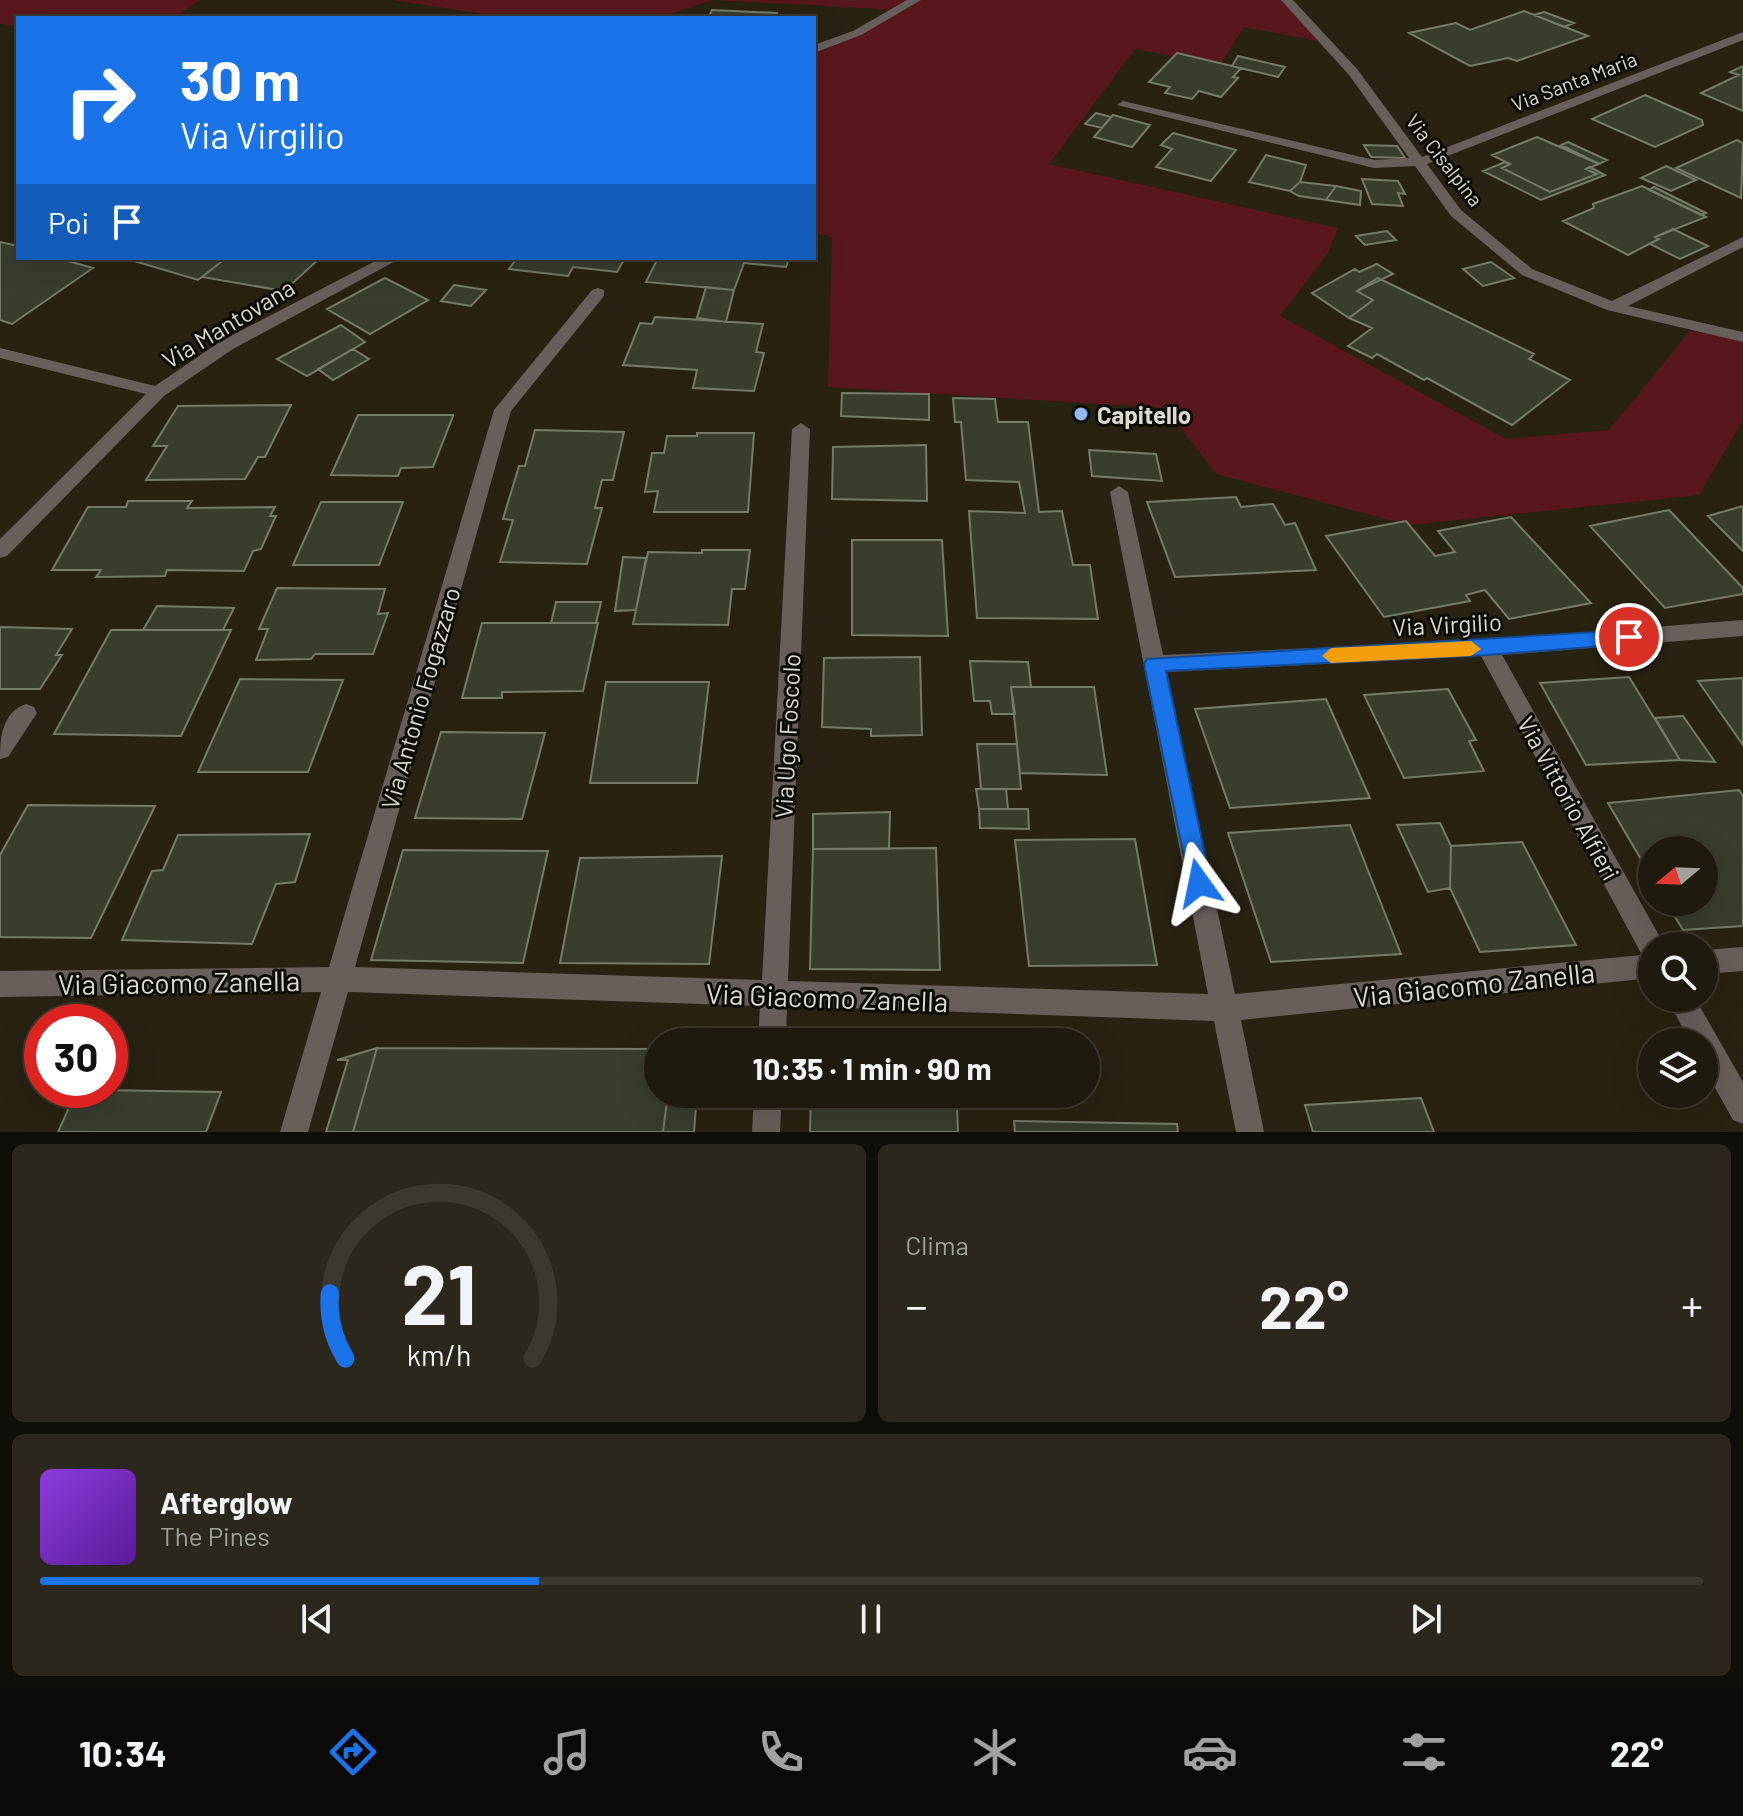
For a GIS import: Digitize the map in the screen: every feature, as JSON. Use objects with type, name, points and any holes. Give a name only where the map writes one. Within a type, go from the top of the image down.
[{"type":"street","points":[[816,48],[857,33],[915,0]]},
{"type":"street","name":"Via Cisalpina","points":[[1287,0],[1353,72],[1456,213],[1527,272],[1613,307],[1743,337]]},
{"type":"street","name":"Via Santa Maria","points":[[1123,105],[1374,164],[1420,162],[1743,36]]},
{"type":"street","points":[[1613,307],[1743,241]]},
{"type":"street","name":"Via Mantovana","points":[[0,551],[158,392],[227,345],[389,260]]},
{"type":"street","name":"Via Antonio Fogazzaro","points":[[294,1132],[503,410],[598,293]]},
{"type":"street","points":[[0,353],[158,392]]},
{"type":"street","name":"Via Ugo Foscolo","points":[[773,1028],[801,429]]},
{"type":"street","points":[[1119,492],[1250,1132]]},
{"type":"street","name":"Via Virgilio","points":[[1154,664],[1487,648],[1743,628]]},
{"type":"street","name":"Via Vittorio Alfieri","points":[[1487,648],[1643,932]]},
{"type":"street","points":[[0,750],[26,713]]},
{"type":"street","points":[[1718,961],[1743,959]]},
{"type":"street","name":"Via Giacomo Zanella","points":[[0,984],[340,979],[775,996],[1225,1008],[1638,967]]},
{"type":"street","points":[[1688,1012],[1743,1110]]},
{"type":"street","points":[[766,1132],[767,1108]]},
{"type":"shaded area","points":[[0,0],[199,0],[179,16],[16,16],[16,26],[0,24]]},
{"type":"shaded area","points":[[392,0],[713,0],[663,16],[496,16]]},
{"type":"shaded area","points":[[713,0],[1286,0],[1329,43],[1244,27],[1220,65],[1135,49],[1049,164],[1338,228],[1328,253],[1280,316],[1506,439],[1609,430],[1690,331],[1743,338],[1743,420],[1699,495],[1408,525],[1216,474],[1166,408],[828,387],[832,237],[816,233],[816,50],[901,10]]},
{"type":"building","points":[[712,10],[777,13],[776,16],[709,16]]},
{"type":"building","points":[[1524,11],[1588,36],[1517,61],[1508,58],[1470,66],[1409,33],[1456,23],[1470,30]]},
{"type":"building","points":[[1544,12],[1574,23],[1564,27],[1534,15]]},
{"type":"building","points":[[1177,53],[1241,68],[1233,77],[1238,78],[1221,97],[1199,91],[1192,99],[1165,93],[1170,87],[1149,82]]},
{"type":"building","points":[[1238,56],[1285,67],[1278,77],[1232,66]]},
{"type":"building","points":[[1743,66],[1743,111],[1701,93],[1739,75],[1730,72]]},
{"type":"building","points":[[1645,95],[1702,120],[1703,125],[1655,147],[1592,119]]},
{"type":"building","points":[[1096,113],[1111,117],[1102,128],[1085,124]]},
{"type":"building","points":[[1113,115],[1150,125],[1132,147],[1094,137]]},
{"type":"building","points":[[1173,133],[1236,150],[1211,181],[1156,167],[1172,149],[1161,145]]},
{"type":"building","points":[[1537,137],[1599,164],[1586,169],[1597,174],[1550,192],[1502,168],[1510,164],[1492,155]]},
{"type":"building","points":[[1737,140],[1743,143],[1741,198],[1676,168]]},
{"type":"building","points":[[1568,142],[1607,160],[1599,164],[1561,145]]},
{"type":"building","points":[[1364,145],[1397,146],[1405,158],[1371,157]]},
{"type":"building","points":[[1266,155],[1306,165],[1300,182],[1290,191],[1249,182]]},
{"type":"building","points":[[1505,162],[1510,164],[1502,168],[1550,192],[1597,174],[1586,169],[1590,167],[1605,175],[1541,200],[1483,171]]},
{"type":"building","points":[[1666,166],[1696,180],[1671,191],[1641,178]]},
{"type":"building","points":[[1362,179],[1398,181],[1405,194],[1398,193],[1403,206],[1372,204]]},
{"type":"building","points":[[1300,182],[1336,186],[1326,200],[1299,196],[1290,191]]},
{"type":"building","points":[[1336,186],[1361,191],[1360,205],[1326,200]]},
{"type":"building","points":[[1642,186],[1706,217],[1655,237],[1659,239],[1628,255],[1563,221],[1594,208],[1593,204]]},
{"type":"building","points":[[1654,187],[1706,213],[1701,215],[1649,190]]},
{"type":"building","points":[[1673,229],[1708,246],[1680,259],[1650,244],[1659,239],[1655,237]]},
{"type":"building","points":[[1387,231],[1396,240],[1365,245],[1356,236]]},
{"type":"building","points":[[0,242],[16,246],[16,260],[64,260],[93,268],[12,324],[0,320]]},
{"type":"building","points":[[131,260],[223,260],[198,280]]},
{"type":"building","points":[[223,260],[318,260],[284,291],[202,277]]},
{"type":"building","points":[[516,260],[624,260],[617,272],[573,267],[568,276],[509,269]]},
{"type":"building","points":[[657,260],[788,260],[786,267],[744,263],[734,290],[646,282]]},
{"type":"building","points":[[1491,262],[1514,278],[1483,286],[1463,269]]},
{"type":"building","points":[[1377,264],[1393,274],[1357,291],[1373,300],[1349,318],[1312,293],[1355,269],[1359,272]]},
{"type":"building","points":[[385,278],[428,300],[370,334],[327,309]]},
{"type":"building","points":[[1378,278],[1534,354],[1529,359],[1570,380],[1512,425],[1427,378],[1424,380],[1377,354],[1372,358],[1348,346],[1372,328],[1349,318],[1373,300],[1357,291]]},
{"type":"building","points":[[454,285],[486,290],[471,306],[441,301]]},
{"type":"building","points":[[706,287],[734,290],[726,322],[697,318]]},
{"type":"building","points":[[655,317],[763,324],[756,352],[764,353],[754,391],[693,388],[697,370],[623,365],[640,323],[652,324]]},
{"type":"building","points":[[341,325],[365,342],[307,376],[277,359]]},
{"type":"building","points":[[353,349],[369,359],[333,380],[318,369]]},
{"type":"building","points":[[842,393],[929,394],[929,420],[841,416]]},
{"type":"building","points":[[953,398],[995,399],[998,422],[1028,422],[1039,512],[1062,511],[1073,565],[1090,565],[1098,619],[977,618],[969,511],[1025,513],[1019,482],[966,480],[961,422],[955,422]]},
{"type":"building","points":[[291,405],[265,457],[258,457],[245,479],[146,480],[167,446],[153,446],[178,406]]},
{"type":"building","points":[[358,415],[453,416],[433,467],[401,468],[398,476],[331,475]]},
{"type":"building","points":[[535,430],[624,432],[613,480],[602,480],[595,508],[602,508],[587,564],[500,562],[513,520],[503,519],[519,466],[525,466]]},
{"type":"building","points":[[697,433],[754,433],[748,512],[654,512],[658,491],[645,492],[652,453],[664,453],[667,436],[697,436]]},
{"type":"building","points":[[926,445],[927,501],[832,499],[833,447]]},
{"type":"building","points":[[1089,450],[1156,454],[1162,481],[1092,476]]},
{"type":"building","points":[[1236,497],[1241,507],[1273,504],[1285,525],[1295,523],[1316,570],[1175,577],[1147,502]]},
{"type":"building","points":[[128,501],[192,501],[187,508],[275,507],[270,516],[276,516],[261,549],[253,551],[244,571],[167,570],[165,576],[96,577],[101,570],[52,570],[88,507],[126,507]]},
{"type":"building","points":[[321,502],[403,502],[379,565],[293,565]]},
{"type":"building","points":[[1743,506],[1743,551],[1708,516]]},
{"type":"building","points":[[1669,510],[1743,588],[1743,594],[1665,608],[1590,526]]},
{"type":"building","points":[[1511,517],[1591,603],[1509,619],[1485,590],[1466,595],[1470,601],[1384,617],[1326,536],[1406,521],[1435,556],[1455,552],[1438,531]]},
{"type":"building","points":[[852,540],[942,540],[948,636],[852,635]]},
{"type":"building","points":[[702,550],[750,550],[745,589],[732,589],[728,625],[633,624],[648,552],[702,553]]},
{"type":"building","points":[[623,557],[646,558],[636,610],[615,611]]},
{"type":"building","points":[[277,588],[385,589],[378,614],[388,613],[373,654],[315,654],[311,659],[256,660],[268,629],[259,629]]},
{"type":"building","points":[[556,602],[601,602],[596,623],[551,623]]},
{"type":"building","points":[[157,606],[234,608],[223,630],[143,630]]},
{"type":"building","points":[[482,623],[598,623],[583,691],[502,692],[502,698],[462,698]]},
{"type":"building","points":[[0,627],[72,629],[56,655],[62,655],[40,689],[0,689]]},
{"type":"building","points":[[111,630],[231,630],[181,736],[54,734]]},
{"type":"building","points":[[920,657],[922,735],[871,736],[871,729],[822,727],[824,658]]},
{"type":"building","points":[[970,661],[1028,662],[1031,687],[1011,687],[1015,714],[992,714],[990,701],[974,701]]},
{"type":"building","points":[[1629,677],[1680,760],[1586,765],[1540,683]]},
{"type":"building","points":[[1743,678],[1743,745],[1698,681]]},
{"type":"building","points":[[240,679],[343,680],[308,772],[198,772]]},
{"type":"building","points":[[606,682],[709,682],[697,783],[590,783]]},
{"type":"building","points":[[1011,687],[1094,687],[1107,775],[1020,773]]},
{"type":"building","points":[[1448,689],[1476,740],[1469,741],[1484,771],[1404,778],[1364,695]]},
{"type":"building","points":[[1326,699],[1370,798],[1230,808],[1195,709]]},
{"type":"building","points":[[1683,716],[1715,762],[1680,760],[1655,718]]},
{"type":"building","points":[[441,732],[545,733],[522,819],[415,818]]},
{"type":"building","points":[[977,744],[1017,744],[1021,789],[981,789]]},
{"type":"building","points":[[976,789],[1006,789],[1008,809],[979,809]]},
{"type":"building","points":[[1739,790],[1743,796],[1743,926],[1683,930],[1674,916],[1718,916],[1718,836],[1638,836],[1638,854],[1608,803]]},
{"type":"building","points":[[28,805],[155,806],[91,938],[0,937],[0,855]]},
{"type":"building","points":[[979,809],[1028,809],[1029,829],[980,828]]},
{"type":"building","points":[[890,812],[889,849],[813,849],[813,814]]},
{"type":"building","points":[[1440,823],[1451,846],[1450,888],[1428,892],[1397,825]]},
{"type":"building","points":[[1350,825],[1401,954],[1271,962],[1228,833]]},
{"type":"building","points":[[310,834],[295,882],[276,884],[252,944],[122,940],[152,871],[163,870],[178,835]]},
{"type":"building","points":[[1135,839],[1157,965],[1029,966],[1015,840]]},
{"type":"building","points":[[1522,842],[1576,945],[1480,952],[1450,888],[1451,846]]},
{"type":"building","points":[[936,848],[940,970],[810,969],[813,849]]},
{"type":"building","points":[[403,850],[548,851],[523,963],[371,960]]},
{"type":"building","points":[[722,856],[709,964],[560,963],[580,858]]},
{"type":"building","points":[[377,1048],[353,1132],[326,1132],[348,1060],[337,1060]]},
{"type":"building","points":[[377,1048],[644,1049],[644,1108],[666,1108],[663,1132],[353,1132]]},
{"type":"building","points":[[128,1091],[221,1092],[206,1132],[58,1132],[69,1108],[128,1108]]},
{"type":"building","points":[[1421,1098],[1434,1132],[1313,1132],[1305,1105]]},
{"type":"building","points":[[666,1108],[696,1108],[694,1132],[663,1132]]},
{"type":"building","points":[[811,1108],[957,1108],[958,1132],[810,1132]]},
{"type":"building","points":[[1014,1121],[1177,1124],[1178,1132],[1015,1132]]},
{"type":"slow traffic","points":[[1331,656],[1471,649]]},
{"type":"place","name":"Capitello","points":[[1081,414]]},
{"type":"route","points":[[1199,883],[1154,664],[1487,648],[1629,637]]}]
